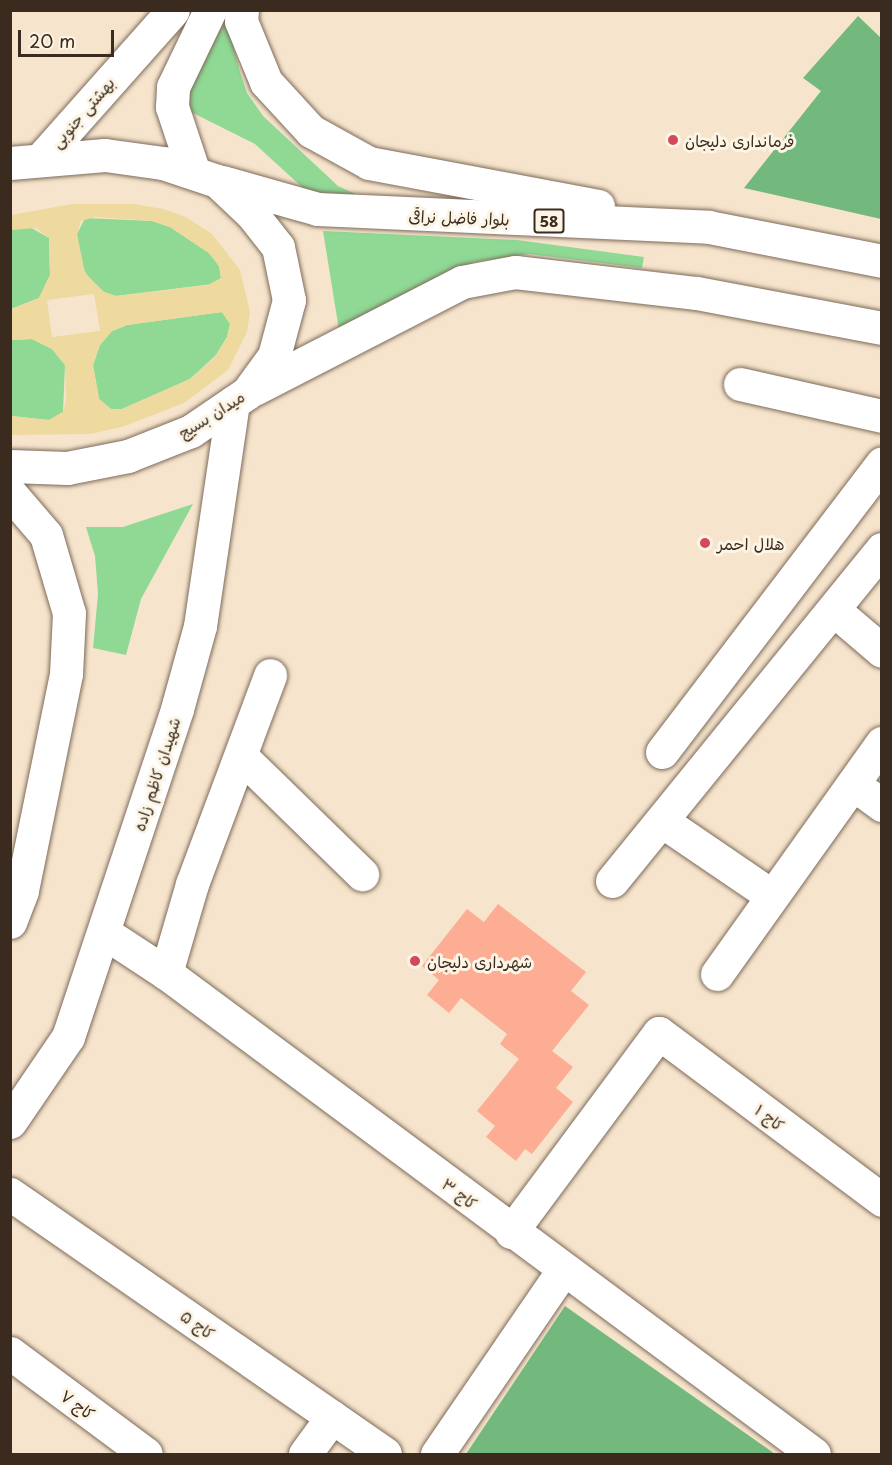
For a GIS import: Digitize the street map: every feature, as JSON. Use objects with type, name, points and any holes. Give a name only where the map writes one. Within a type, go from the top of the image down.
[{"type":"main road","name":"بهشتی جنوبی","points":[[25,162],[173,10]]},
{"type":"main road","points":[[205,177],[172,106],[173,87],[210,10]]},
{"type":"main road","points":[[242,10],[241,21],[266,82],[310,131],[369,163],[709,227]]},
{"type":"main road","name":"میدان بسیج","points":[[10,466],[67,468],[128,456],[190,431],[240,398],[274,356],[289,300],[287,281],[278,247],[252,214],[205,177],[164,163],[105,155],[25,162]]},
{"type":"main road","name":"بلوار فاضل نراقی","points":[[205,177],[318,209],[709,227],[882,261]]},
{"type":"main road","points":[[240,398],[462,282],[514,272],[697,293],[882,328]]},
{"type":"main road","points":[[740,384],[882,416]]},
{"type":"main road","name":"شهیدان کاظم زاده","points":[[10,1122],[68,1037],[105,933],[200,626],[240,398]]},
{"type":"main road","points":[[662,752],[882,463]]},
{"type":"main road","points":[[10,494],[46,535],[69,613],[66,674],[22,891],[10,922]]},
{"type":"main road","points":[[612,882],[882,549]]},
{"type":"main road","points":[[834,610],[882,651]]},
{"type":"main road","points":[[166,973],[192,884],[242,757],[270,675]]},
{"type":"main road","points":[[717,974],[882,743]]},
{"type":"main road","points":[[242,757],[362,874]]},
{"type":"main road","points":[[853,784],[882,805]]},
{"type":"main road","points":[[662,821],[772,896]]},
{"type":"main road","name":"کاج ۳","points":[[105,933],[166,973],[511,1232],[814,1455]]},
{"type":"main road","name":"کاج ۱","points":[[511,1232],[659,1033],[882,1200]]},
{"type":"main road","name":"کاج ۵","points":[[10,1194],[385,1455]]},
{"type":"main road","points":[[437,1455],[563,1270]]},
{"type":"main road","name":"کاج ۷","points":[[10,1353],[146,1455]]},
{"type":"main road","points":[[304,1455],[332,1418]]},
{"type":"green space","points":[[858,16],[881,38],[881,219],[744,188],[821,91],[803,78]]},
{"type":"green space","points":[[230,17],[231,37],[247,93],[263,116],[338,186],[369,200],[330,196],[303,188],[255,144],[189,111],[185,97],[198,58]]},
{"type":"green space","points":[[85,218],[152,221],[170,227],[209,253],[219,266],[221,278],[213,284],[116,296],[104,292],[90,280],[81,265],[77,234]]},
{"type":"green space","points":[[28,226],[49,238],[50,275],[39,298],[11,309],[11,230]]},
{"type":"green space","points":[[323,231],[517,240],[644,257],[642,268],[529,254],[474,262],[339,330]]},
{"type":"green space","points":[[222,312],[230,324],[227,337],[216,355],[190,379],[122,409],[111,409],[99,399],[93,365],[100,345],[112,331],[127,325]]},
{"type":"green space","points":[[32,339],[52,349],[65,365],[63,412],[49,420],[11,416],[10,340]]},
{"type":"green space","points":[[193,504],[141,599],[126,655],[93,648],[98,594],[95,556],[86,527],[123,527]]},
{"type":"green space","points":[[565,1306],[775,1454],[466,1454]]},
{"type":"sand","points":[[72,204],[134,204],[163,209],[186,217],[212,234],[240,270],[250,312],[247,332],[228,370],[184,403],[122,427],[90,434],[11,435],[11,416],[49,420],[63,412],[66,400],[65,365],[52,349],[32,339],[11,340],[11,309],[39,298],[50,275],[49,238],[36,228],[11,230],[11,215]],"holes":[[[95,217],[152,221],[170,227],[209,253],[219,266],[221,278],[208,285],[116,296],[104,292],[85,273],[77,234],[81,221]],[[94,294],[100,331],[52,337],[47,300]],[[222,312],[230,324],[227,337],[216,356],[190,379],[122,409],[111,409],[99,399],[93,365],[100,345],[112,331],[127,325]]]},
{"type":"building","points":[[498,904],[586,972],[571,991],[589,1005],[552,1051],[573,1067],[556,1088],[573,1102],[532,1154],[525,1149],[516,1161],[486,1137],[495,1126],[477,1111],[519,1059],[500,1044],[507,1034],[461,998],[449,1013],[427,995],[439,980],[422,966],[467,909],[484,922]]},
{"type":"place","name":"فرمانداری دلیجان","points":[[673,140]]},
{"type":"place","name":"هلال احمر","points":[[705,543]]},
{"type":"place","name":"شهرداری دلیجان","points":[[415,961]]}]
